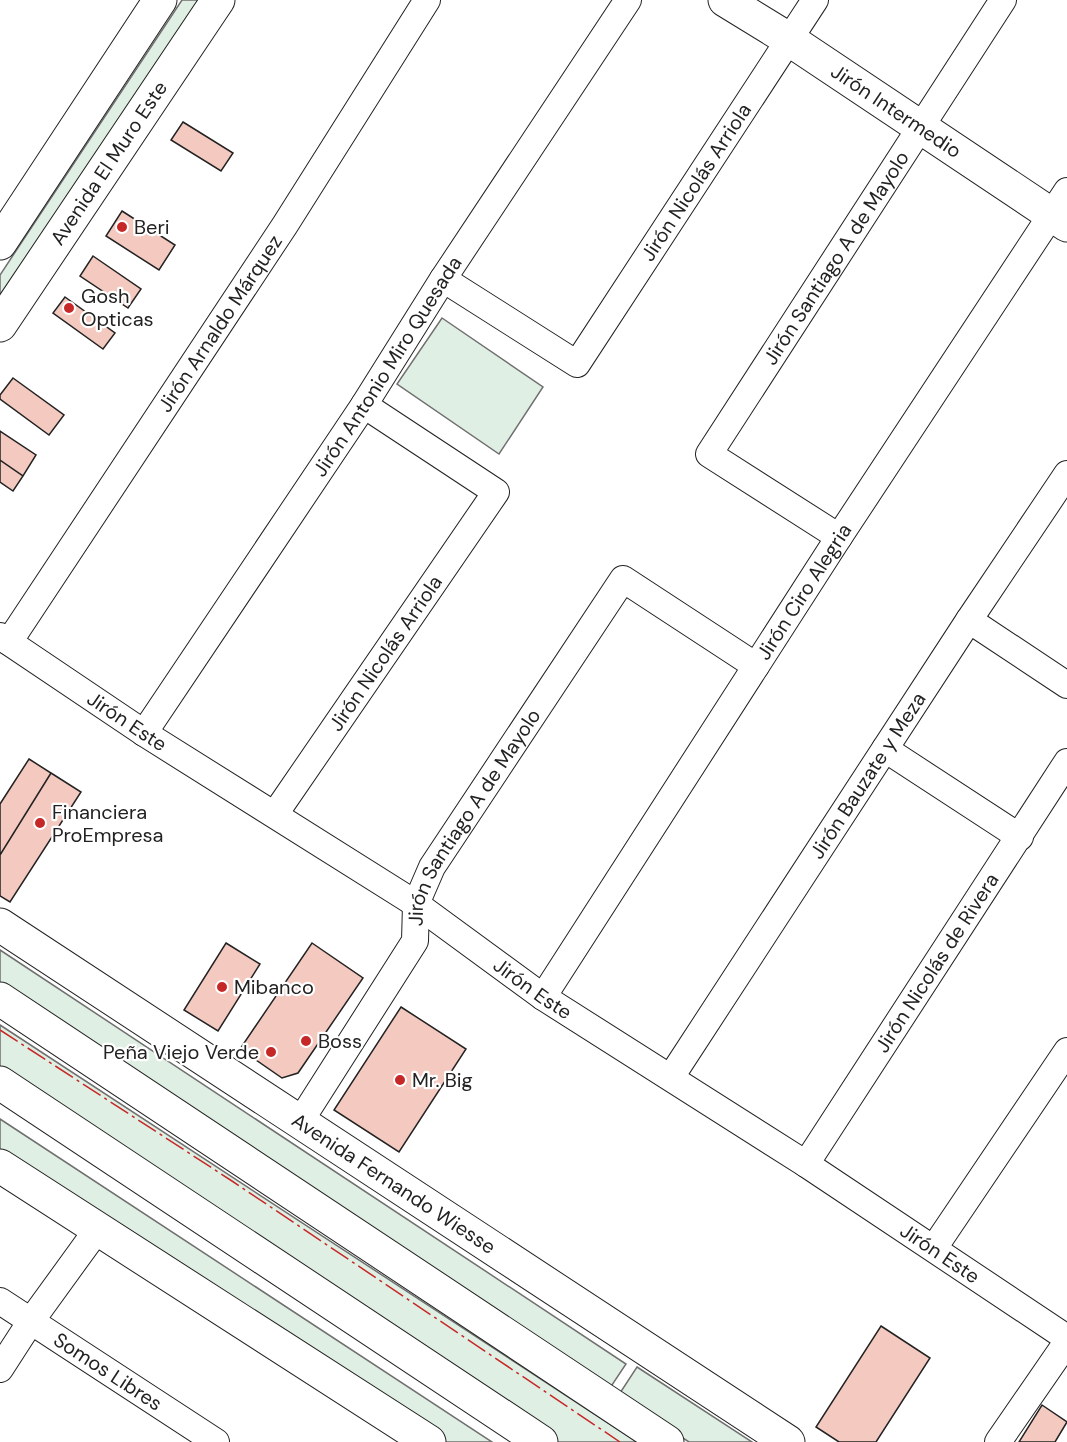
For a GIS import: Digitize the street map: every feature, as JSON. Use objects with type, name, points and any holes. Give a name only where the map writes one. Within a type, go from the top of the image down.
[{"type":"main road","points":[[0,243],[160,0]]},
{"type":"main road","name":"Avenida El Muro Este","points":[[0,325],[218,0]]},
{"type":"main road","name":"Jirón Intermedio","points":[[725,0],[790,40],[921,129],[1062,210]]},
{"type":"main road","name":"Avenida Fernando Wiesse","points":[[0,925],[301,1120],[788,1442]]},
{"type":"main road","points":[[0,999],[667,1442]]},
{"type":"main road","points":[[0,1083],[541,1442]]},
{"type":"main road","points":[[0,1166],[429,1442]]},
{"type":"street","name":"Jirón Arnaldo Márquez","points":[[5,639],[285,225],[427,0]]},
{"type":"street","name":"Jirón Antonio Miro Quesada","points":[[144,733],[364,405],[443,279],[628,0]]},
{"type":"street","name":"Jirón Nicolás Arriola","points":[[443,279],[577,364],[815,0]]},
{"type":"street","name":"Jirón Santiago A de Mayolo","points":[[839,537],[710,454],[1003,0]]},
{"type":"street","name":"Jirón Ciro Alegria","points":[[543,997],[839,537],[1062,210]]},
{"type":"street","name":"Jirón Nicolás Arriola","points":[[275,814],[496,492],[364,405]]},
{"type":"street","name":"Jirón Bauzate y Meza","points":[[671,1077],[1067,474]]},
{"type":"street","name":"Jirón Santiago A de Mayolo","points":[[301,1120],[415,941],[416,904],[432,867],[623,579],[756,666]]},
{"type":"street","points":[[969,620],[1067,685]]},
{"type":"street","name":"Jirón Este","points":[[5,639],[144,733],[416,904],[543,997],[806,1164],[934,1248],[1067,1340]]},
{"type":"street","points":[[885,749],[1020,837]]},
{"type":"street","name":"Jirón Nicolás de Rivera","points":[[806,1164],[1067,762]]},
{"type":"street","points":[[934,1248],[1067,1051]]},
{"type":"street","points":[[0,1369],[31,1321],[97,1230]]},
{"type":"street","name":"Somos Libres","points":[[0,1300],[216,1442]]},
{"type":"street","points":[[998,1442],[1067,1340]]},
{"type":"green space","points":[[182,0],[203,0],[0,308],[0,275]]},
{"type":"green space","points":[[442,318],[543,387],[499,454],[397,384]]},
{"type":"green space","points":[[0,950],[626,1364],[608,1391],[0,990]]},
{"type":"green space","points":[[0,1025],[637,1442],[547,1442],[0,1081]]},
{"type":"green space","points":[[0,1119],[492,1442],[442,1442],[0,1152]]},
{"type":"green space","points":[[637,1367],[752,1442],[689,1442],[618,1396]]},
{"type":"building","points":[[183,122],[233,153],[221,171],[171,140]]},
{"type":"building","points":[[122,211],[175,245],[159,270],[106,236]]},
{"type":"building","points":[[93,256],[141,289],[128,308],[80,276]]},
{"type":"building","points":[[65,297],[115,333],[103,349],[53,313]]},
{"type":"building","points":[[13,378],[64,415],[49,435],[0,399],[0,395]]},
{"type":"building","points":[[0,431],[36,455],[23,476],[0,460]]},
{"type":"building","points":[[0,460],[23,476],[13,491],[0,482]]},
{"type":"building","points":[[29,759],[51,773],[0,855],[0,804]]},
{"type":"building","name":"Financiera ProEmpresa","points":[[51,773],[81,792],[10,902],[0,896],[0,855]]},
{"type":"building","name":"Mibanco","points":[[226,943],[260,964],[218,1031],[184,1010]]},
{"type":"building","points":[[312,943],[363,978],[298,1073],[282,1078],[240,1049]]},
{"type":"building","name":"Mr. Big","points":[[401,1007],[466,1049],[399,1152],[334,1110]]},
{"type":"building","points":[[881,1326],[930,1358],[876,1442],[839,1442],[816,1427]]},
{"type":"building","points":[[1042,1405],[1067,1422],[1055,1442],[1019,1442]]},
{"type":"power","points":[[0,1030],[232,1181],[620,1442]]},
{"type":"place","name":"Beri","points":[[122,227]]},
{"type":"place","name":"Gosh Opticas","points":[[69,308]]},
{"type":"place","name":"Financiera ProEmpresa","points":[[40,823]]},
{"type":"place","name":"Mibanco","points":[[222,987]]},
{"type":"place","name":"Boss","points":[[306,1041]]},
{"type":"place","name":"Peña Viejo Verde","points":[[271,1052]]},
{"type":"place","name":"Mr. Big","points":[[400,1080]]}]
